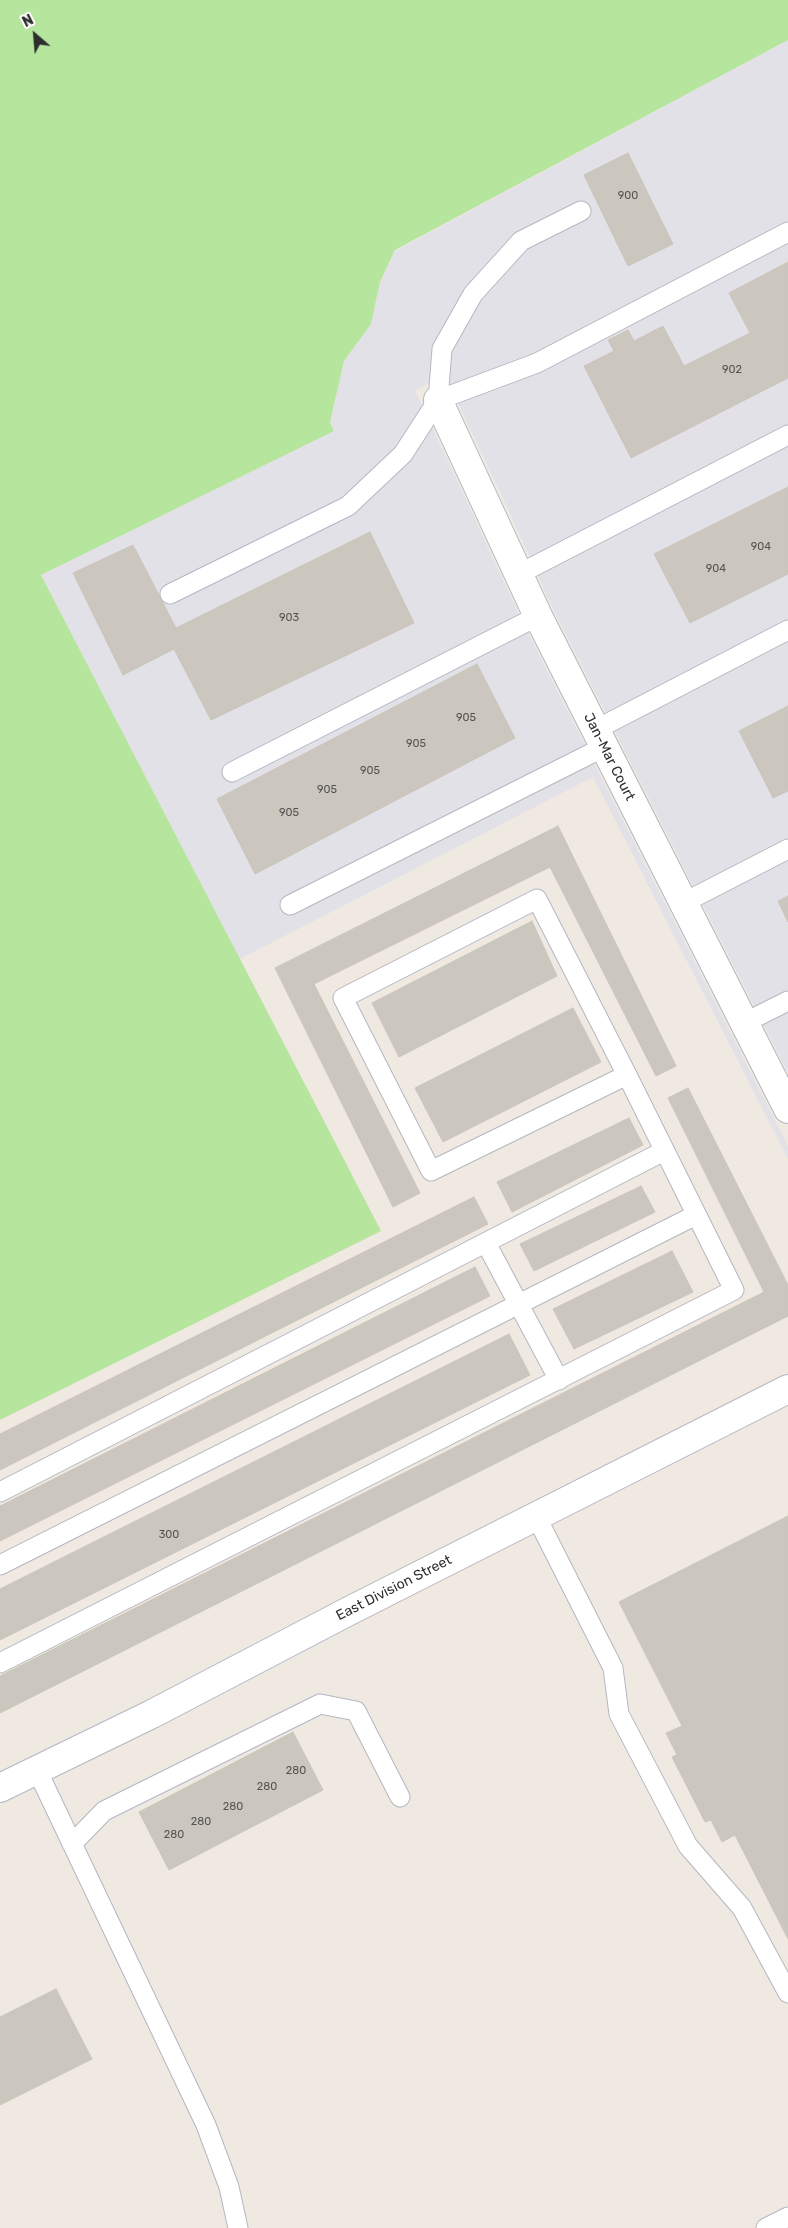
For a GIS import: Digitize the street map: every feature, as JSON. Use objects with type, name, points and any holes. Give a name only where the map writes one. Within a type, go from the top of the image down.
[{"type":"street","name":"Jan-Mar Court","points":[[438,400],[538,616],[788,1109]]},
{"type":"street","name":"East Division Street","points":[[0,1788],[152,1714],[349,1611],[788,1389]]},
{"type":"lane","points":[[170,594],[348,506],[403,454],[438,400],[442,350],[473,294],[521,241],[581,211]]},
{"type":"lane","points":[[438,400],[537,363],[788,232]]},
{"type":"lane","points":[[519,574],[788,435]]},
{"type":"lane","points":[[232,772],[538,616]]},
{"type":"lane","points":[[290,905],[600,738],[788,630]]},
{"type":"lane","points":[[683,903],[788,848]]},
{"type":"lane","points":[[0,1662],[734,1290],[626,1075],[537,899],[343,998],[431,1171],[626,1075]]},
{"type":"lane","points":[[744,1023],[788,1001]]},
{"type":"lane","points":[[0,1492],[664,1151]]},
{"type":"lane","points":[[0,1565],[696,1215]]},
{"type":"lane","points":[[486,1243],[559,1380]]},
{"type":"lane","points":[[536,1516],[613,1668],[619,1714],[688,1846],[742,1908],[788,1993]]},
{"type":"lane","points":[[72,1844],[104,1811],[320,1704],[356,1711],[400,1797]]},
{"type":"lane","points":[[37,1770],[206,2125],[230,2187],[238,2228]]},
{"type":"lane","points":[[766,2228],[788,2216]]},
{"type":"shaded area","points":[[788,40],[788,1073],[553,609],[445,376],[415,390],[523,623],[788,1146],[788,1159],[593,777],[240,959],[41,575],[334,431],[330,422],[344,361],[371,324],[380,282],[395,251]]},
{"type":"green space","points":[[0,0],[788,0],[788,40],[395,250],[380,282],[371,324],[344,361],[330,422],[334,431],[41,575],[381,1231],[0,1420]]},
{"type":"building","points":[[628,153],[673,244],[628,266],[584,175]]},
{"type":"building","points":[[788,262],[788,378],[631,458],[584,366],[614,351],[608,340],[628,330],[634,341],[663,326],[684,366],[750,333],[729,293]]},
{"type":"building","points":[[788,487],[788,574],[690,623],[654,554]]},
{"type":"building","points":[[370,532],[414,623],[211,720],[174,649],[123,675],[73,573],[133,545],[176,628]]},
{"type":"building","points":[[477,664],[515,738],[255,874],[217,799]]},
{"type":"building","points":[[788,706],[788,791],[773,798],[739,731]]},
{"type":"building","points":[[558,826],[676,1066],[656,1076],[550,867],[314,984],[420,1193],[393,1207],[275,968]]},
{"type":"building","points":[[788,896],[788,922],[778,901]]},
{"type":"building","points":[[532,921],[557,976],[399,1057],[372,1003]]},
{"type":"building","points":[[573,1008],[601,1062],[443,1142],[415,1088]]},
{"type":"building","points":[[688,1088],[788,1285],[788,1316],[0,1713],[0,1676],[764,1292],[668,1098]]},
{"type":"building","points":[[629,1118],[643,1145],[512,1212],[497,1182]]},
{"type":"building","points":[[641,1186],[655,1212],[534,1271],[520,1244]]},
{"type":"building","points":[[474,1197],[488,1224],[0,1470],[0,1434]]},
{"type":"building","points":[[672,1251],[693,1292],[574,1349],[553,1309]]},
{"type":"building","points":[[475,1267],[490,1296],[0,1541],[0,1506]]},
{"type":"building","points":[[509,1334],[530,1375],[0,1640],[0,1589]]},
{"type":"building","points":[[788,1516],[788,1939],[735,1835],[722,1842],[711,1820],[705,1822],[672,1757],[677,1755],[666,1733],[682,1726],[619,1602]]},
{"type":"building","points":[[293,1732],[323,1790],[169,1870],[139,1812]]},
{"type":"building","points":[[56,1989],[92,2059],[0,2105],[0,2017]]}]
